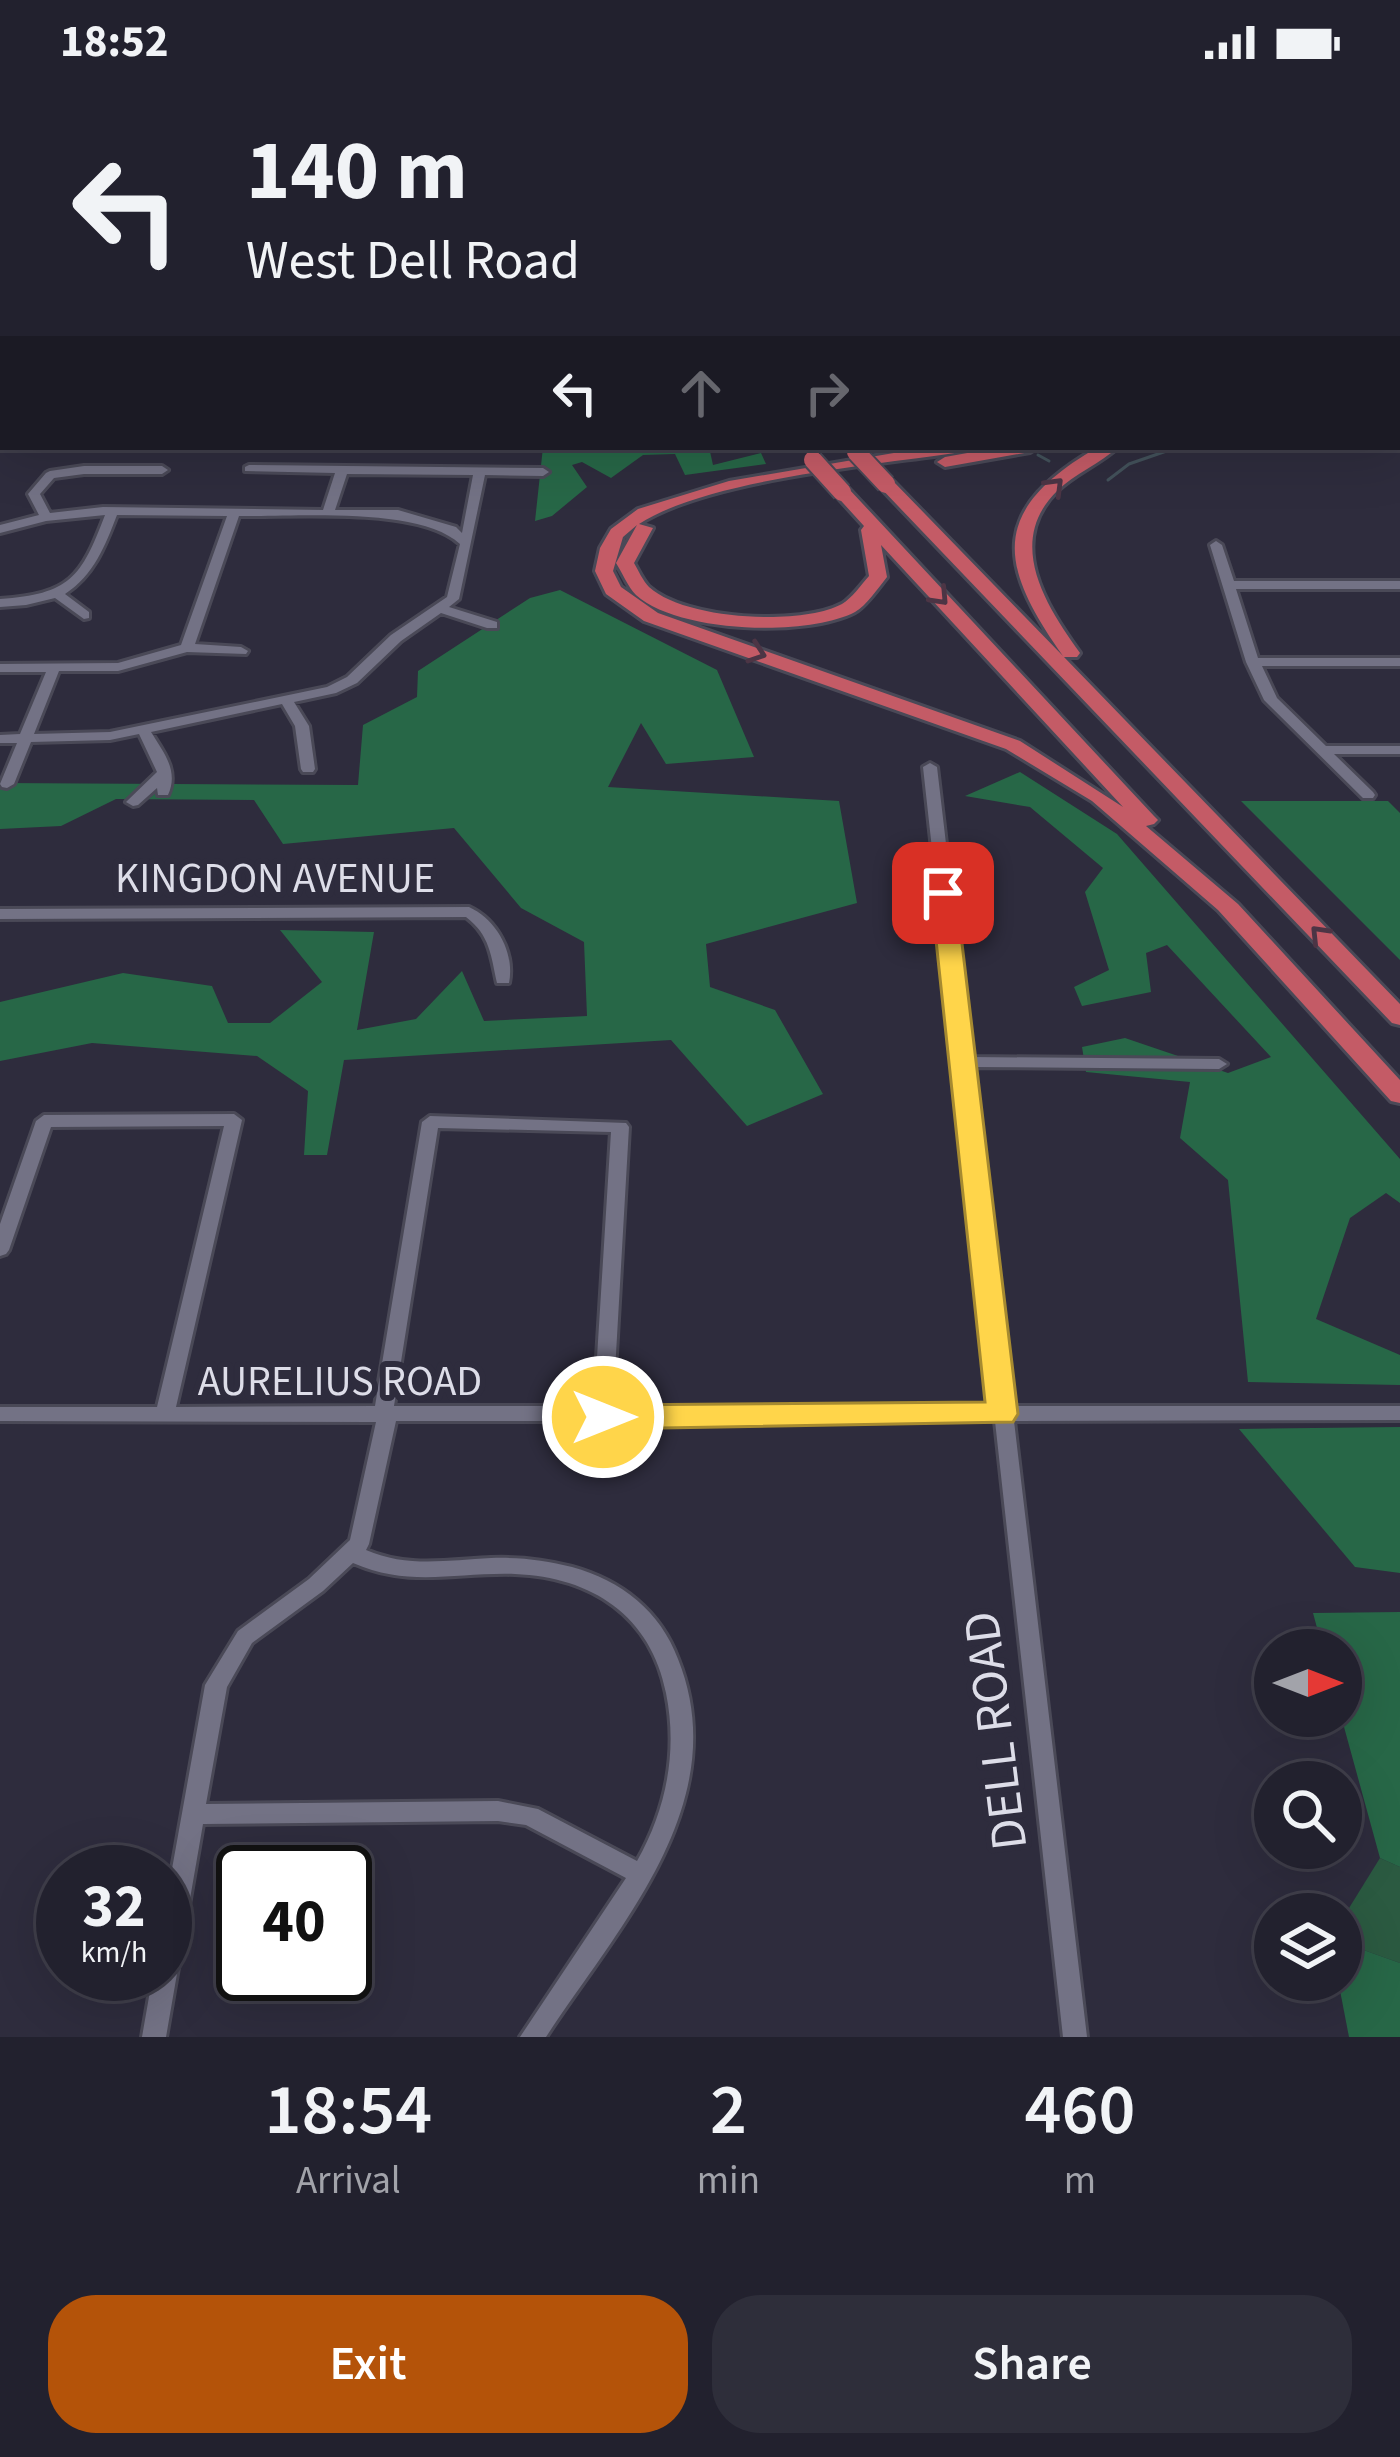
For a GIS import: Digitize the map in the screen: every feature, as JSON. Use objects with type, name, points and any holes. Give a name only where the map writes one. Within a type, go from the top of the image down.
[{"type":"highway","points":[[854,450],[1400,1018]]},
{"type":"highway","points":[[946,450],[677,499],[620,530],[604,571],[613,590],[651,616],[968,726],[1028,753],[1111,807],[1230,909]]},
{"type":"highway","points":[[860,512],[882,559],[878,582],[846,607],[803,620],[738,624],[683,613],[640,590],[625,565],[627,549],[636,535],[687,508],[1013,450]]},
{"type":"highway","points":[[1105,450],[1061,478],[1035,508],[1022,543],[1022,574],[1056,635],[1211,820]]},
{"type":"highway","points":[[807,453],[1400,1095]]},
{"type":"street","points":[[249,469],[543,472]]},
{"type":"street","points":[[46,517],[34,494],[50,476],[84,470],[162,470]]},
{"type":"street","points":[[328,513],[342,470]]},
{"type":"street","points":[[0,739],[83,739],[143,730],[287,702],[352,680],[396,638],[442,609],[457,591],[480,471]]},
{"type":"street","points":[[0,529],[46,517],[112,511],[328,513],[415,517],[452,530],[466,543]]},
{"type":"street","points":[[0,603],[57,594],[91,568],[112,511]]},
{"type":"street","points":[[187,648],[234,513]]},
{"type":"street","points":[[1216,545],[1253,662],[1271,700],[1368,795]]},
{"type":"street","points":[[1232,585],[1400,585]]},
{"type":"street","points":[[57,594],[84,615]]},
{"type":"street","points":[[442,609],[492,626]]},
{"type":"street","points":[[0,668],[118,667],[187,648],[241,651]]},
{"type":"street","points":[[1253,662],[1400,662]]},
{"type":"street","points":[[7,784],[54,668]]},
{"type":"street","points":[[287,702],[302,726],[308,770]]},
{"type":"street","points":[[143,730],[166,772],[163,792]]},
{"type":"street","points":[[1320,750],[1400,750]]},
{"type":"street","name":"DELL ROAD","points":[[930,767],[1075,2037]]},
{"type":"street","points":[[133,802],[166,772]]},
{"type":"street","name":"KINGDON AVENUE","points":[[0,914],[469,912],[485,922],[503,956],[503,980]]},
{"type":"street","points":[[961,1062],[1219,1064]]},
{"type":"street","points":[[0,1250],[44,1120],[234,1120],[164,1414]]},
{"type":"street","points":[[154,2037],[208,1713],[226,1664],[258,1625],[316,1585],[351,1553],[359,1544],[368,1515],[430,1122],[620,1126],[603,1417]]},
{"type":"street","name":"AURELIUS ROAD","points":[[0,1414],[1400,1413]]},
{"type":"street","points":[[351,1553],[392,1571],[533,1567],[586,1580],[637,1609],[659,1636],[673,1665],[680,1688],[681,1770],[664,1834],[532,2037]]},
{"type":"street","points":[[194,1814],[498,1811],[530,1816],[638,1874]]},
{"type":"green space","points":[[543,450],[710,450],[713,465],[761,453],[766,464],[685,475],[675,454],[643,455],[611,478],[582,462],[572,465],[587,487],[552,516],[535,521]]},
{"type":"green space","points":[[560,590],[717,670],[754,757],[666,764],[641,723],[608,787],[839,801],[857,903],[706,944],[710,987],[775,1010],[823,1094],[747,1126],[671,1040],[344,1060],[327,1155],[304,1155],[308,1091],[257,1056],[92,1043],[0,1061],[0,1002],[123,973],[212,986],[228,1023],[270,1023],[322,982],[280,930],[374,932],[357,1030],[416,1019],[462,971],[484,1021],[587,1016],[584,942],[521,908],[454,828],[283,844],[254,800],[116,799],[61,826],[0,829],[0,783],[358,785],[363,725],[417,697],[418,671],[530,598]]},
{"type":"green space","points":[[1020,772],[1117,834],[1400,1159],[1400,1203],[1386,1193],[1350,1218],[1316,1319],[1400,1355],[1400,1385],[1248,1382],[1228,1180],[1180,1138],[1190,1082],[1086,1072],[1082,1047],[1125,1038],[1228,1073],[1271,1057],[1167,945],[1146,953],[1151,992],[1082,1006],[1074,987],[1109,970],[1085,892],[1103,868],[1030,807],[965,796]]},
{"type":"green space","points":[[1241,801],[1388,801],[1400,813],[1400,960]]},
{"type":"green space","points":[[1400,1427],[1400,1573],[1355,1567],[1239,1429]]},
{"type":"green space","points":[[1400,1612],[1400,1867],[1380,1858],[1362,1792],[1362,1761],[1353,1761],[1347,1737],[1362,1737],[1362,1629],[1317,1629],[1313,1613]]},
{"type":"green space","points":[[1380,1858],[1400,1867],[1400,1963],[1362,1949],[1362,1893],[1358,1893]]},
{"type":"green space","points":[[1362,1949],[1400,1963],[1400,2037],[1349,2037],[1342,2001],[1362,2001]]},
{"type":"waterway","points":[[1108,480],[1129,464],[1169,450]]},
{"type":"waterway","points":[[1038,455],[1049,461]]},
{"type":"route","points":[[603,1417],[1002,1414],[943,893]]}]
